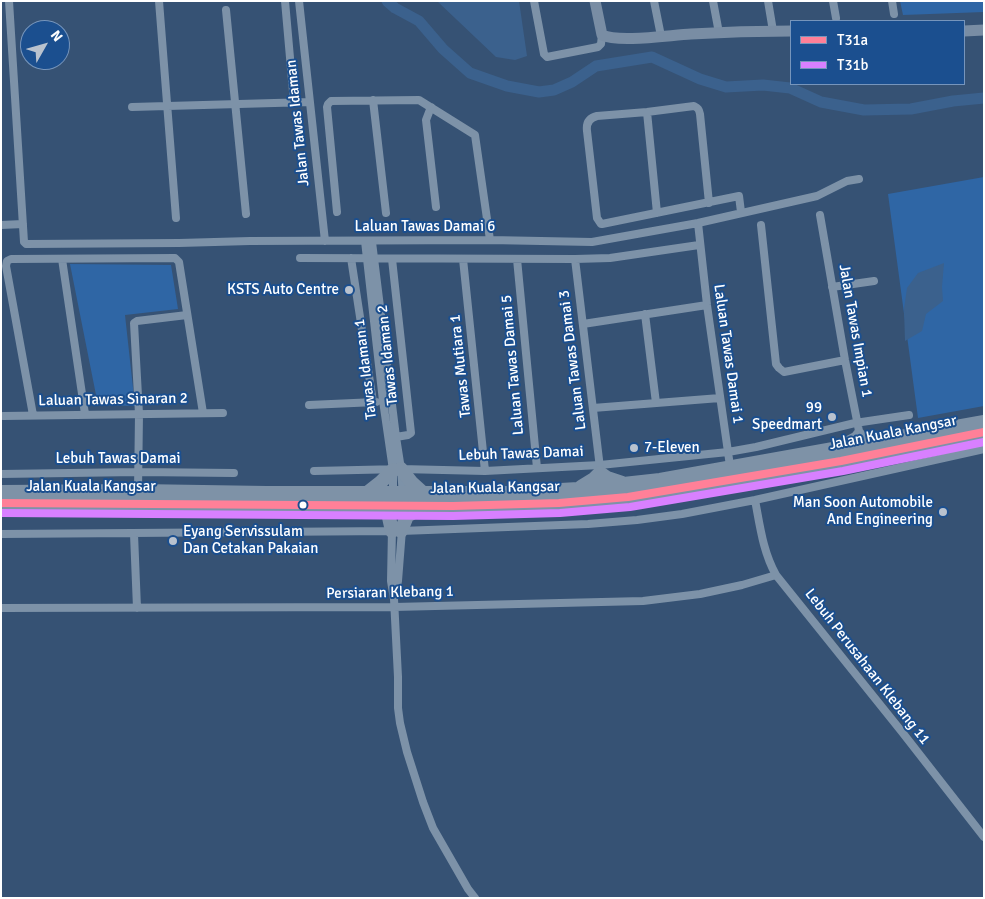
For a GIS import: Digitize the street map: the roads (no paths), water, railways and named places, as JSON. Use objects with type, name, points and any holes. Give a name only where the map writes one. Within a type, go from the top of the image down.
[{"type":"highway","name":"Jalan Kuala Kangsar","points":[[600,475],[627,490],[729,459],[835,448],[984,422]]},
{"type":"highway","name":"Jalan Kuala Kangsar","points":[[1,502],[132,503],[395,501],[424,499],[510,505],[841,460],[984,432]]},
{"type":"highway","points":[[367,493],[397,469],[412,483],[424,499],[407,516],[397,531],[388,513],[395,501]]},
{"type":"highway","points":[[579,496],[583,499],[596,494],[600,475]]},
{"type":"highway","name":"Jalan Kuala Kangsar","points":[[1,492],[367,493],[395,501]]},
{"type":"street","points":[[1,225],[23,224],[9,1]]},
{"type":"street","points":[[159,1],[176,218]]},
{"type":"street","points":[[285,1],[294,103]]},
{"type":"street","name":"Jalan Tawas Idaman","points":[[299,1],[325,241]]},
{"type":"street","points":[[534,1],[544,54],[547,57],[598,47],[601,44],[602,35],[595,1]]},
{"type":"street","points":[[654,1],[661,36]]},
{"type":"street","points":[[712,1],[719,32]]},
{"type":"street","points":[[768,1],[773,31]]},
{"type":"street","points":[[833,1],[836,18]]},
{"type":"street","points":[[892,1],[894,14]]},
{"type":"street","points":[[226,10],[246,214]]},
{"type":"street","points":[[965,31],[984,30]]},
{"type":"street","points":[[602,35],[610,38],[631,38],[719,32],[790,31]]},
{"type":"street","points":[[373,100],[386,214]]},
{"type":"street","points":[[337,212],[328,104],[331,101],[416,100],[431,107],[476,137],[490,240]]},
{"type":"street","points":[[132,107],[310,102]]},
{"type":"street","points":[[709,202],[698,108],[694,106],[593,116],[588,122],[587,131],[597,218],[602,224],[739,196],[741,212]]},
{"type":"street","points":[[431,107],[426,120],[436,208]]},
{"type":"street","points":[[646,112],[656,231]]},
{"type":"street","name":"Laluan Tawas Damai 6","points":[[23,224],[24,242],[26,244],[490,240],[592,242],[698,223],[817,196],[847,181],[859,179]]},
{"type":"street","name":"Jalan Tawas Impian 1","points":[[820,215],[859,431]]},
{"type":"street","name":"Laluan Tawas Damai 1","points":[[698,223],[699,246],[729,459]]},
{"type":"street","points":[[761,225],[776,364],[784,372],[845,360]]},
{"type":"street","name":"Tawas Idaman 1","points":[[369,242],[382,360],[396,437],[395,501],[397,531],[391,562],[391,581],[394,604],[398,708],[407,752],[433,828],[475,898]]},
{"type":"street","name":"Laluan Tawas Damai 6","points":[[300,258],[610,258],[699,246]]},
{"type":"street","points":[[34,415],[8,275],[7,262],[11,259],[175,258],[178,262],[203,413]]},
{"type":"street","points":[[351,258],[373,402]]},
{"type":"street","points":[[62,259],[85,414]]},
{"type":"street","name":"Tawas Idaman 2","points":[[392,259],[411,434],[396,437]]},
{"type":"street","name":"Tawas Mutiara 1","points":[[463,259],[485,471]]},
{"type":"street","name":"Laluan Tawas Damai 5","points":[[517,259],[537,468]]},
{"type":"street","name":"Laluan Tawas Damai 3","points":[[575,259],[600,475]]},
{"type":"street","points":[[832,287],[874,281]]},
{"type":"street","points":[[583,324],[707,305]]},
{"type":"street","points":[[645,314],[656,403]]},
{"type":"street","points":[[138,491],[139,414],[134,323],[137,321],[187,315]]},
{"type":"street","points":[[382,360],[402,357]]},
{"type":"street","name":"Tawas Idaman 1","points":[[382,360],[383,401],[397,469]]},
{"type":"street","points":[[593,408],[720,398]]},
{"type":"street","points":[[309,405],[383,401]]},
{"type":"street","name":"Laluan Tawas Sinaran 2","points":[[4,416],[223,413]]},
{"type":"street","name":"Lebuh Tawas Damai","points":[[314,471],[397,469],[485,471],[537,468],[600,475],[729,459],[756,447],[858,423],[909,415]]},
{"type":"street","points":[[835,448],[855,436],[859,431],[862,435],[877,441]]},
{"type":"street","points":[[1,534],[397,531],[588,524],[682,514],[755,500],[984,449]]},
{"type":"street","name":"Lebuh Tawas Damai","points":[[1,474],[234,473]]},
{"type":"street","name":"Lebuh Perusahaan Klebang 11","points":[[755,500],[765,551],[776,575],[984,837]]},
{"type":"street","points":[[134,534],[137,608]]},
{"type":"street","name":"Persiaran Klebang 1","points":[[1,608],[643,601],[700,594],[776,575]]},
{"type":"waterway","points":[[387,1],[395,8],[419,21],[443,49],[470,73],[507,86],[539,92],[554,90],[572,82],[596,66],[652,57],[700,79],[726,87],[763,85],[790,88],[821,102],[864,110],[911,109],[953,101],[984,98]]},
{"type":"place","name":"KSTS Auto Centre","points":[[349,290]]},
{"type":"place","name":"99 Speedmart","points":[[832,417]]},
{"type":"place","name":"7-Eleven","points":[[634,448]]},
{"type":"place","name":"Man Soon Automobile And Engineering","points":[[943,512]]},
{"type":"place","name":"Eyang Servissulam Dan Cetakan Pakaian","points":[[173,541]]}]
